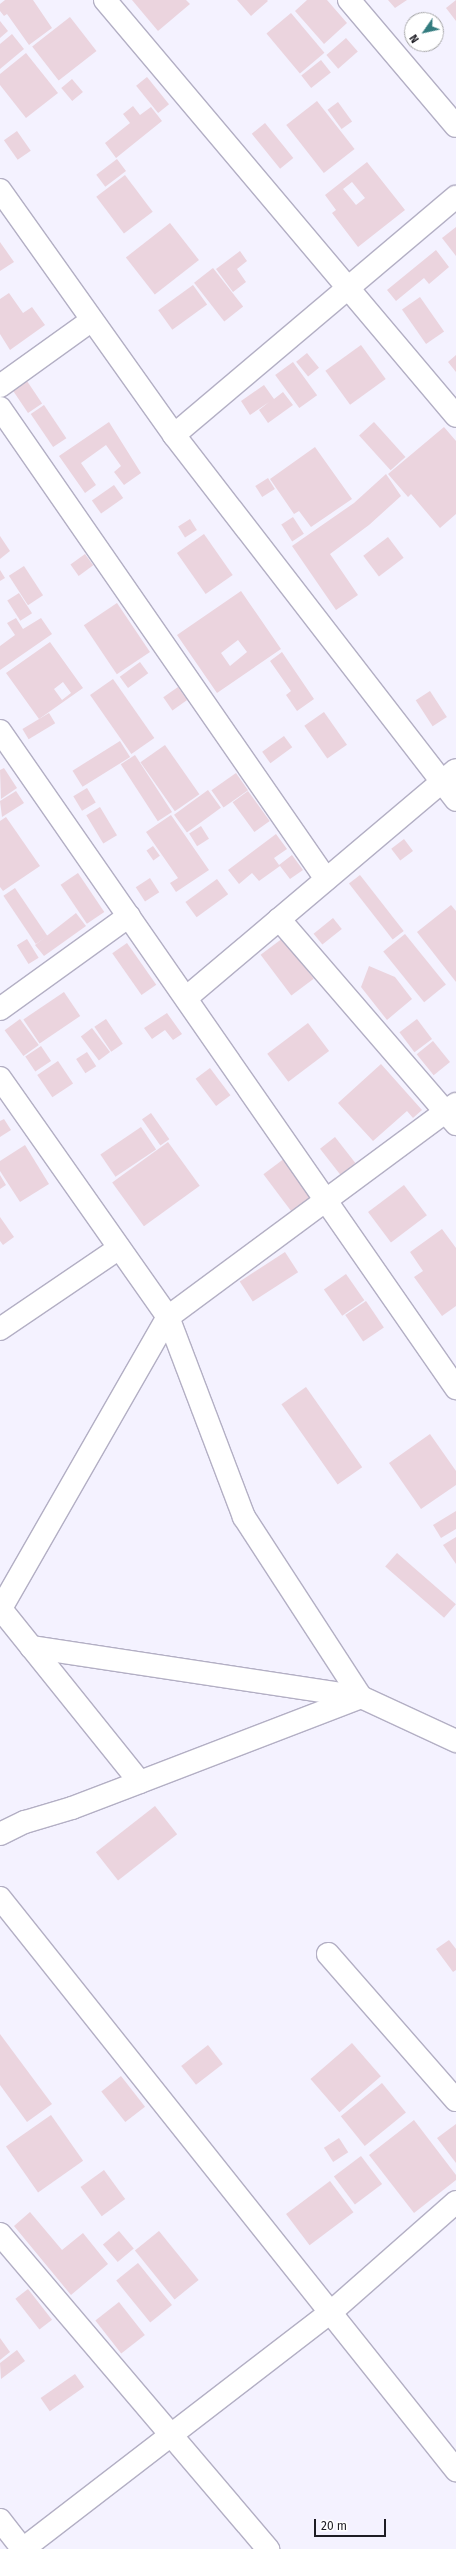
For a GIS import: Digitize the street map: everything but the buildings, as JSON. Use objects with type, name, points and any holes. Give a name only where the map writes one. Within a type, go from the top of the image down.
[{"type":"street","points":[[105,0],[456,416]]},
{"type":"street","points":[[349,0],[456,126]]},
{"type":"street","points":[[0,190],[174,435],[448,776],[456,800]]},
{"type":"street","points":[[174,435],[456,197]]},
{"type":"street","points":[[0,386],[92,320]]},
{"type":"street","points":[[0,408],[326,879]]},
{"type":"street","points":[[0,731],[456,1388]]},
{"type":"street","points":[[186,998],[448,776]]},
{"type":"street","points":[[0,1009],[129,916]]},
{"type":"street","points":[[140,1782],[0,1609],[168,1317],[326,1201],[453,1114],[280,919]]},
{"type":"street","points":[[3,1090],[168,1317],[244,1517],[361,1697]]},
{"type":"street","points":[[0,1329],[119,1248]]},
{"type":"street","points":[[31,1647],[361,1697],[456,1741]]},
{"type":"street","points":[[0,1834],[25,1822],[72,1808],[361,1697]]},
{"type":"street","points":[[0,1898],[330,2313],[452,2457]]},
{"type":"street","points":[[328,1954],[456,2100]]},
{"type":"street","points":[[0,2520],[23,2549],[330,2313],[456,2202]]},
{"type":"street","points":[[0,2234],[268,2549]]}]
